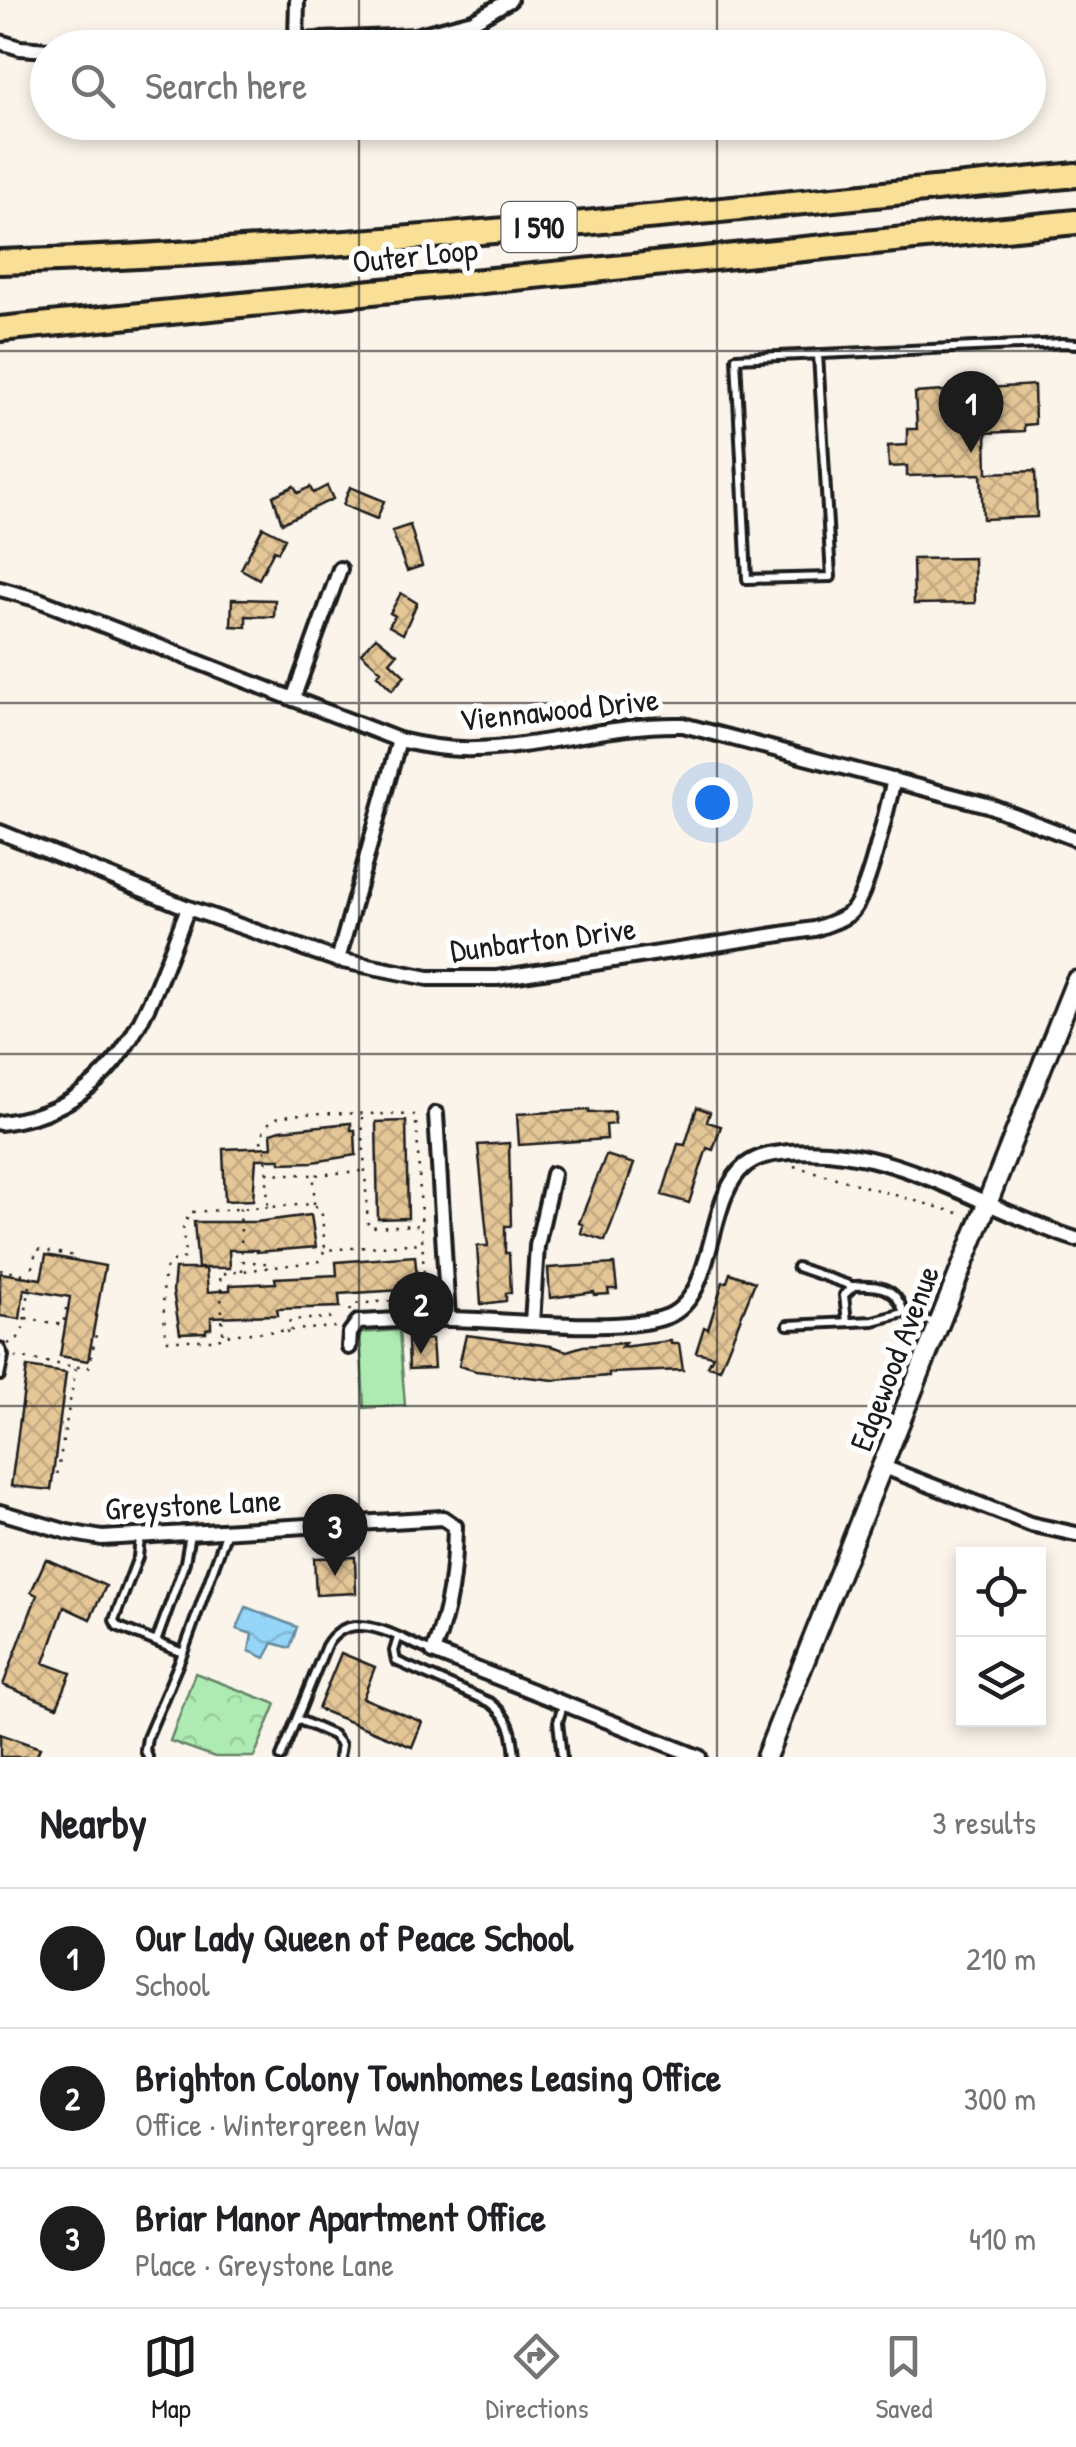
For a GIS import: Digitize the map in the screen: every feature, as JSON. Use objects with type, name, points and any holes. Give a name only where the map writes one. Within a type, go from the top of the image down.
[{"type":"highway","name":"Outer Loop","points":[[0,262],[163,256],[423,238],[1076,174]]},
{"type":"highway","name":"Outer Loop","points":[[0,328],[1076,222]]},
{"type":"street","points":[[296,30],[297,0]]},
{"type":"street","points":[[447,30],[510,0]]},
{"type":"street","points":[[0,42],[30,49]]},
{"type":"street","points":[[293,699],[340,569]]},
{"type":"street","name":"Viennawood Drive","points":[[0,589],[39,600],[399,740],[478,749],[649,724],[683,725],[987,805],[1076,839]]},
{"type":"street","points":[[338,960],[399,740]]},
{"type":"street","name":"Dunbarton Drive","points":[[0,832],[188,908],[338,960],[428,978],[497,978],[814,929],[852,912],[863,894],[894,780]]},
{"type":"street","points":[[0,1124],[72,1101],[114,1065],[150,1003],[188,908]]},
{"type":"street","name":"Edgewood Avenue","points":[[766,1757],[1076,981]]},
{"type":"street","points":[[436,1114],[448,1318]]},
{"type":"street","points":[[348,1348],[350,1333],[358,1322],[448,1318],[617,1323],[654,1319],[679,1309],[696,1283],[734,1176],[767,1154],[844,1152],[884,1162],[1076,1239]]},
{"type":"street","points":[[532,1323],[537,1246],[553,1174]]},
{"type":"street","points":[[884,1467],[1030,1524],[1076,1534]]},
{"type":"street","name":"Greystone Lane","points":[[0,1512],[102,1538],[443,1518],[455,1526],[453,1586],[448,1614],[433,1652]]},
{"type":"street","points":[[433,1652],[699,1757]]},
{"type":"lane","points":[[818,354],[831,577],[747,579],[736,358],[818,354],[1076,344]]},
{"type":"lane","points":[[797,1267],[854,1286],[883,1287],[901,1301],[904,1313]]},
{"type":"lane","points":[[847,1322],[842,1303],[854,1286]]},
{"type":"lane","points":[[788,1325],[873,1321],[904,1313],[939,1324]]},
{"type":"lane","points":[[0,1376],[2,1350]]},
{"type":"lane","points":[[148,1757],[147,1738],[183,1654],[227,1531]]},
{"type":"lane","points":[[156,1642],[185,1562],[190,1533]]},
{"type":"lane","points":[[140,1537],[138,1558],[114,1620],[117,1626],[183,1654]]},
{"type":"lane","points":[[280,1757],[335,1632],[363,1624],[433,1652]]},
{"type":"lane","points":[[398,1638],[396,1661],[490,1703],[504,1714],[512,1729],[516,1757]]},
{"type":"lane","points":[[562,1757],[558,1722],[563,1705]]},
{"type":"lane","points":[[297,1719],[339,1740],[338,1757]]},
{"type":"path","points":[[268,1207],[266,1154],[260,1138],[277,1117],[415,1115],[423,1300],[354,1304],[347,1316]]},
{"type":"path","points":[[362,1116],[368,1227],[421,1224]]},
{"type":"path","points":[[786,1162],[806,1172],[856,1182],[958,1213]]},
{"type":"path","points":[[267,1173],[314,1175],[364,1170]]},
{"type":"path","points":[[242,1260],[275,1264],[320,1260],[324,1250],[322,1215],[314,1204],[314,1175]]},
{"type":"path","points":[[275,1264],[262,1270],[220,1274],[223,1334],[218,1340],[167,1344],[167,1266],[185,1258],[184,1226],[191,1212],[314,1204]]},
{"type":"path","points":[[240,1208],[242,1271]]},
{"type":"path","points":[[324,1250],[422,1242]]},
{"type":"path","points":[[2,1350],[18,1338],[36,1249],[75,1256]]},
{"type":"path","points":[[0,1270],[32,1276]]},
{"type":"path","points":[[25,1317],[62,1325],[67,1302]]},
{"type":"path","points":[[287,1332],[290,1320],[330,1318],[331,1327]]},
{"type":"path","points":[[223,1334],[340,1327]]},
{"type":"path","points":[[2,1350],[90,1367],[97,1330]]},
{"type":"path","points":[[58,1476],[76,1367]]},
{"type":"green space","points":[[399,1330],[405,1405],[364,1408],[360,1333]]},
{"type":"green space","points":[[195,1673],[276,1704],[254,1757],[215,1757],[170,1741]]},
{"type":"water","points":[[246,1607],[297,1627],[290,1648],[273,1643],[265,1658],[249,1651],[252,1634],[237,1629]]},
{"type":"building","points":[[1034,385],[1035,424],[1024,425],[1024,431],[986,433],[987,473],[1035,471],[1037,517],[983,519],[981,474],[907,476],[907,466],[889,467],[888,446],[907,445],[907,429],[917,429],[915,393]]},
{"type":"building","points":[[294,486],[298,493],[310,487],[313,493],[327,486],[333,499],[282,523],[273,496]]},
{"type":"building","points":[[350,487],[384,501],[377,519],[343,505]]},
{"type":"building","points":[[410,525],[422,566],[407,571],[392,531]]},
{"type":"building","points":[[263,527],[285,538],[259,579],[241,569]]},
{"type":"building","points":[[974,558],[975,603],[914,604],[913,559]]},
{"type":"building","points":[[401,593],[417,603],[403,634],[389,626],[395,616],[390,613]]},
{"type":"building","points":[[232,599],[275,600],[274,617],[246,616],[246,627],[231,626]]},
{"type":"building","points":[[376,637],[397,654],[390,662],[405,676],[392,690],[377,675],[381,671],[361,653]]},
{"type":"building","points":[[697,1107],[710,1112],[707,1122],[721,1126],[713,1150],[707,1148],[689,1203],[662,1195],[678,1144],[685,1145]]},
{"type":"building","points":[[614,1112],[615,1124],[606,1125],[607,1139],[519,1145],[517,1114]]},
{"type":"building","points":[[406,1121],[408,1218],[378,1219],[376,1122]]},
{"type":"building","points":[[351,1123],[356,1155],[313,1162],[256,1159],[253,1200],[225,1201],[223,1149],[272,1147],[271,1133]]},
{"type":"building","points":[[509,1143],[511,1226],[505,1226],[505,1253],[509,1253],[511,1293],[506,1293],[506,1301],[481,1304],[477,1246],[488,1246],[478,1145]]},
{"type":"building","points":[[606,1155],[634,1164],[605,1241],[581,1233],[583,1225],[579,1223]]},
{"type":"building","points":[[311,1215],[316,1247],[229,1250],[230,1268],[198,1268],[194,1222],[256,1222]]},
{"type":"building","points":[[46,1255],[105,1266],[88,1361],[60,1356],[70,1297],[24,1289],[20,1319],[0,1316],[0,1273],[41,1279]]},
{"type":"building","points":[[415,1256],[418,1289],[339,1294],[340,1307],[277,1309],[278,1315],[211,1317],[211,1328],[206,1332],[180,1333],[173,1291],[175,1269],[206,1269],[208,1292],[230,1290],[230,1285],[276,1283],[275,1278],[337,1275],[336,1262]]},
{"type":"building","points":[[614,1264],[617,1289],[608,1289],[609,1294],[594,1292],[550,1298],[548,1268]]},
{"type":"building","points":[[730,1273],[755,1282],[720,1369],[708,1366],[713,1356],[696,1352]]},
{"type":"building","points":[[466,1335],[567,1351],[583,1346],[625,1343],[621,1347],[671,1341],[679,1344],[683,1370],[554,1380],[476,1371],[459,1366]]},
{"type":"building","points":[[432,1339],[434,1368],[409,1369],[408,1341]]},
{"type":"building","points":[[27,1367],[66,1373],[51,1490],[11,1486]]},
{"type":"building","points":[[355,1557],[356,1593],[316,1595],[314,1558]]},
{"type":"building","points":[[46,1559],[106,1586],[90,1619],[64,1607],[44,1663],[71,1673],[57,1707],[3,1685],[37,1595],[31,1592]]},
{"type":"building","points":[[341,1653],[375,1667],[363,1698],[422,1722],[412,1747],[318,1709]]},
{"type":"building","points":[[0,1734],[40,1748],[36,1757],[0,1757]]},
{"type":"place","name":"Our Lady Queen of Peace School","points":[[971,453]]},
{"type":"place","name":"Brighton Colony Townhomes Leasing Office","points":[[421,1354]]},
{"type":"place","name":"Briar Manor Apartment Office","points":[[335,1576]]}]
